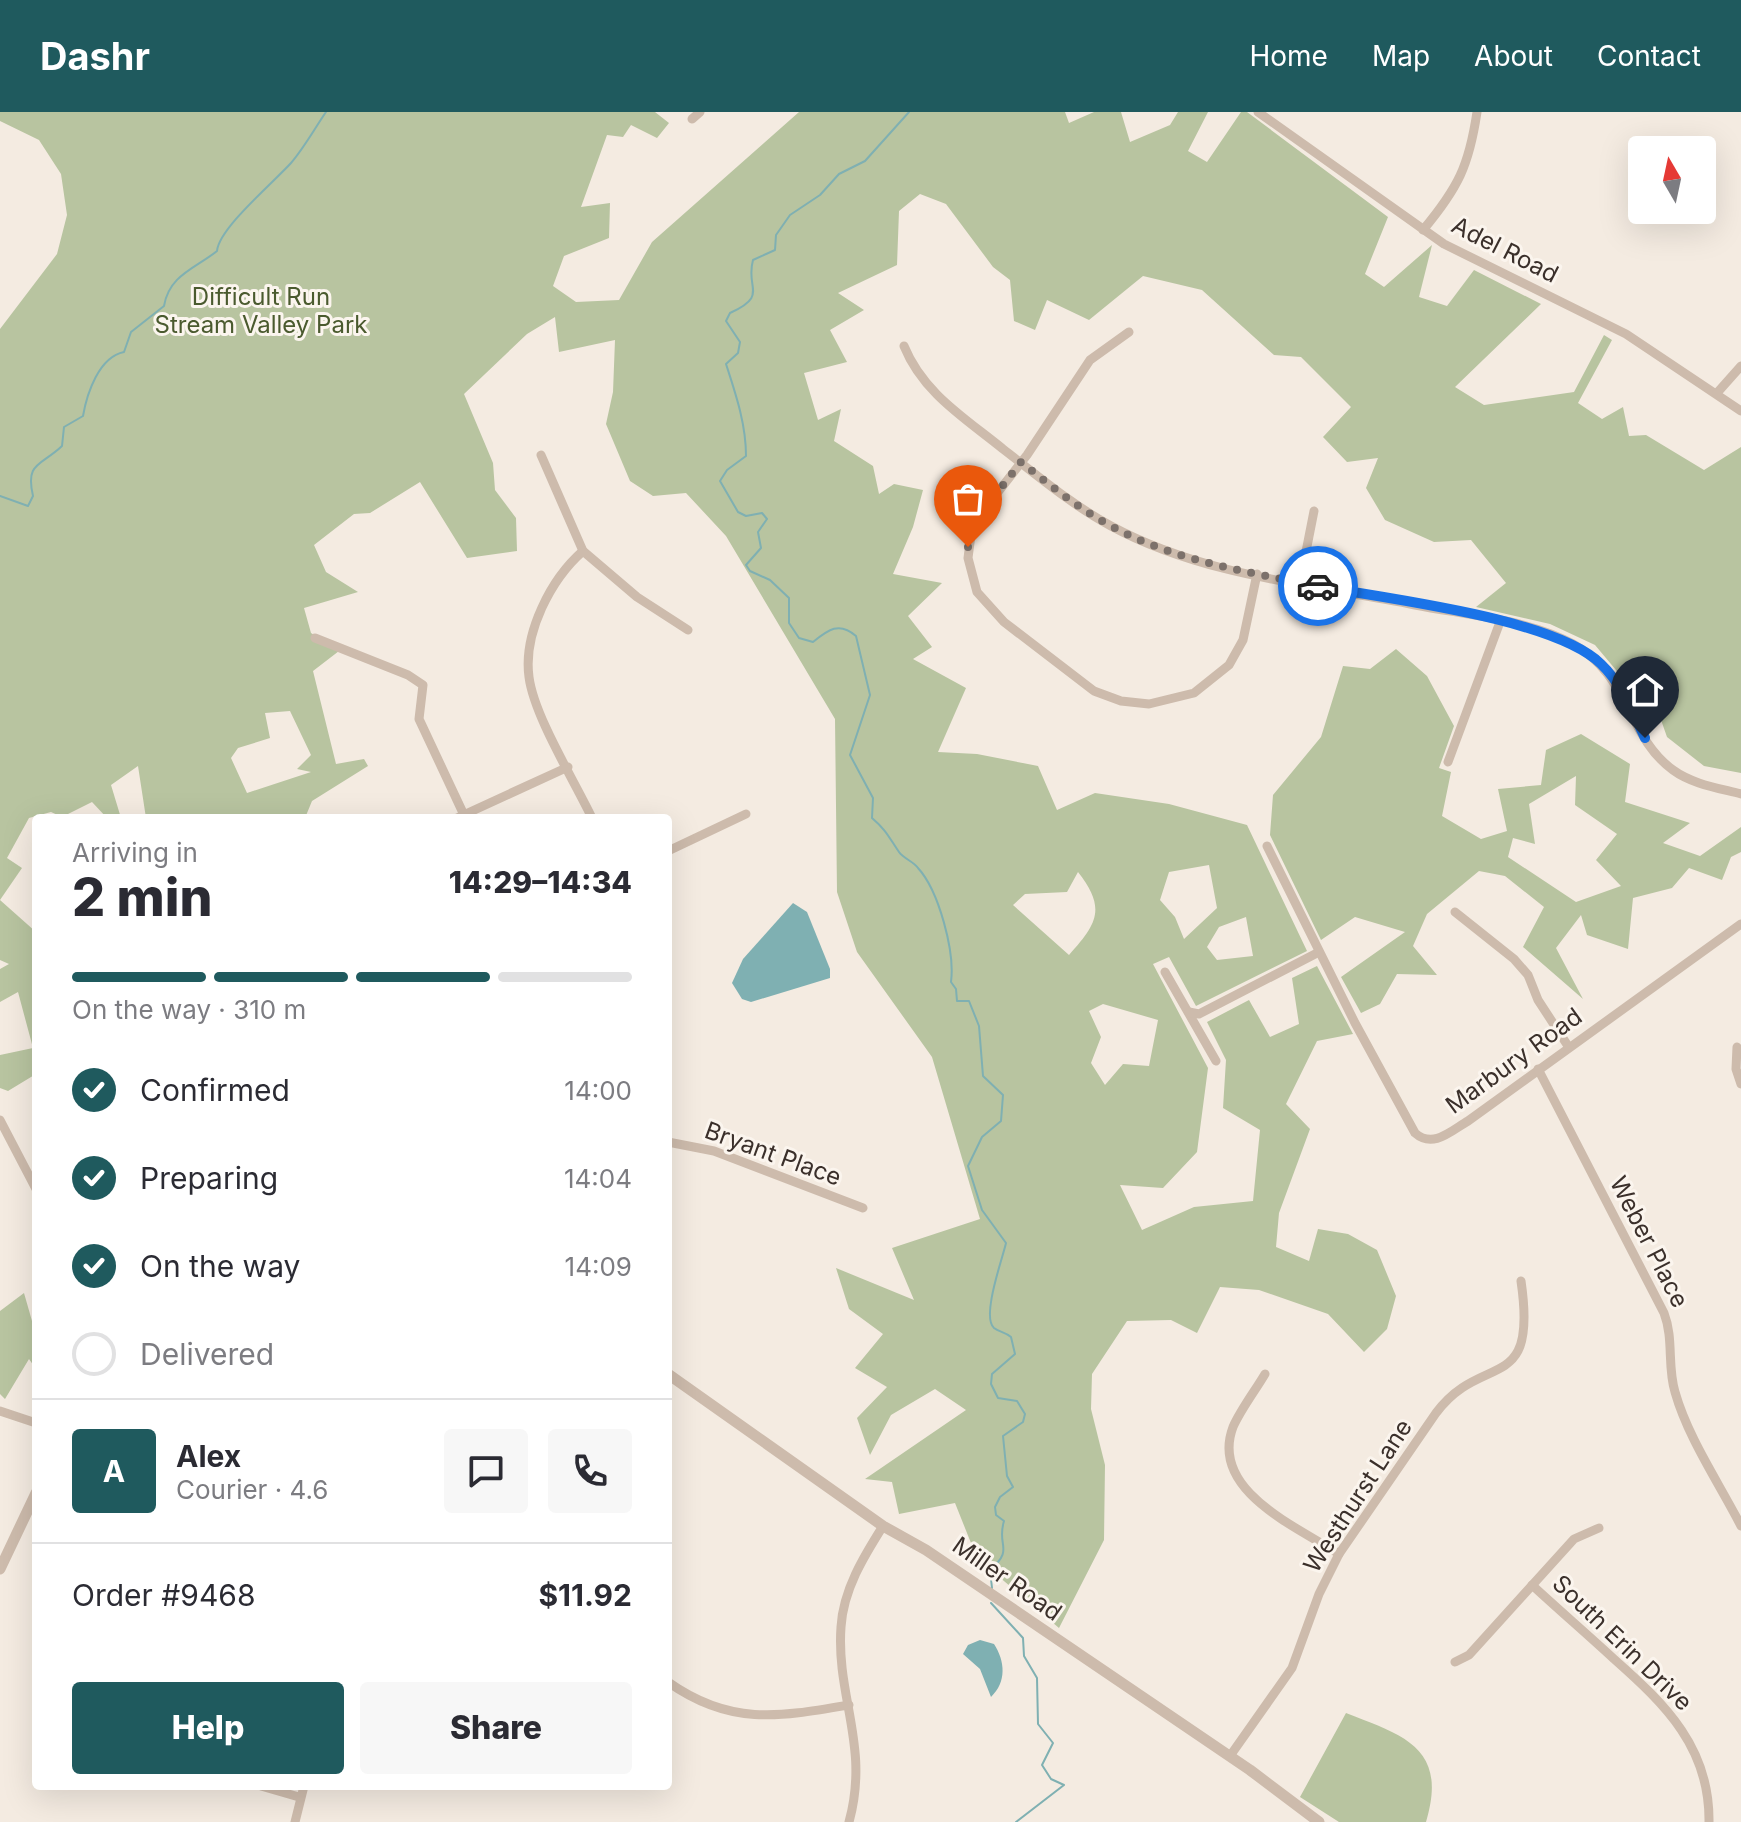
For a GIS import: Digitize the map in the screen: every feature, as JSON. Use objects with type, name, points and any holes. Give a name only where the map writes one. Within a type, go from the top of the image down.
[{"type":"street","name":"Adel Road","points":[[1258,112],[1423,230],[1472,259],[1626,334],[1741,411]]},
{"type":"street","points":[[1423,230],[1460,181],[1471,152],[1477,112]]},
{"type":"street","points":[[1129,332],[1090,360],[975,525],[968,558],[972,582],[995,614],[1105,696],[1133,704],[1166,703],[1194,693],[1218,677],[1243,640],[1257,574]]},
{"type":"street","points":[[904,346],[929,389],[1089,514],[1133,537],[1195,560],[1542,631],[1587,653],[1611,676],[1648,743],[1666,764],[1691,780],[1741,794]]},
{"type":"street","points":[[1717,393],[1741,366]]},
{"type":"street","points":[[541,455],[583,551],[637,597],[688,630]]},
{"type":"street","points":[[1300,582],[1314,511]]},
{"type":"street","points":[[583,551],[550,587],[529,662],[531,687],[590,814]]},
{"type":"street","points":[[1448,762],[1500,622]]},
{"type":"street","points":[[315,638],[408,675],[423,685],[419,719],[460,814]]},
{"type":"street","points":[[465,814],[568,767]]},
{"type":"street","points":[[672,849],[746,814]]},
{"type":"street","name":"Marbury Road","points":[[1267,846],[1319,952],[1420,1137],[1438,1139],[1741,924]]},
{"type":"street","points":[[1455,912],[1514,959],[1528,975],[1538,1000],[1568,1046]]},
{"type":"street","points":[[1189,1012],[1199,1014],[1319,952]]},
{"type":"street","points":[[1165,972],[1216,1061]]},
{"type":"street","points":[[1737,1047],[1736,1069],[1741,1084]]},
{"type":"street","name":"Weber Place","points":[[1538,1069],[1664,1313],[1671,1337],[1671,1376],[1678,1402],[1741,1526]]},
{"type":"street","points":[[0,1120],[32,1181]]},
{"type":"street","name":"Bryant Place","points":[[672,1143],[714,1151],[863,1208]]},
{"type":"street","name":"Westhurst Lane","points":[[1230,1756],[1292,1668],[1319,1594],[1339,1554],[1448,1397],[1465,1384],[1499,1372],[1514,1358],[1525,1328],[1521,1281]]},
{"type":"street","points":[[1265,1374],[1234,1426],[1230,1448],[1233,1468],[1249,1494],[1339,1554]]},
{"type":"street","name":"Miller Road","points":[[672,1377],[883,1526],[926,1550],[1230,1756],[1319,1822]]},
{"type":"street","points":[[0,1411],[32,1422]]},
{"type":"street","points":[[0,1569],[32,1501]]},
{"type":"street","points":[[849,1822],[857,1756],[841,1628],[845,1600],[864,1556],[883,1526]]},
{"type":"street","points":[[1455,1662],[1469,1655],[1574,1539],[1599,1528]]},
{"type":"street","name":"South Erin Drive","points":[[1532,1585],[1676,1717],[1700,1761],[1708,1791],[1709,1822]]},
{"type":"street","points":[[672,1684],[717,1709],[747,1715],[795,1715],[849,1705]]},
{"type":"street","points":[[275,1790],[299,1797]]},
{"type":"street","points":[[295,1822],[302,1790]]},
{"type":"green space","name":"Difficult Run Stream Valley Park","points":[[0,112],[655,112],[669,123],[657,138],[631,125],[623,137],[607,135],[581,207],[610,203],[609,238],[564,256],[553,286],[576,302],[619,300],[652,242],[799,112],[1065,112],[1069,123],[1094,112],[1121,112],[1130,142],[1170,125],[1178,112],[1208,112],[1188,151],[1207,162],[1241,112],[1247,112],[1388,217],[1365,274],[1384,287],[1432,245],[1419,297],[1447,306],[1474,270],[1541,304],[1455,387],[1484,405],[1574,392],[1604,335],[1612,340],[1578,403],[1602,419],[1623,407],[1629,436],[1646,435],[1704,470],[1741,447],[1741,773],[1704,766],[1667,737],[1654,700],[1631,688],[1595,645],[1550,624],[1476,607],[1506,583],[1471,540],[1434,542],[1385,520],[1366,488],[1378,458],[1347,462],[1323,437],[1351,407],[1301,357],[1274,355],[1202,290],[1143,276],[1089,320],[1047,300],[1035,330],[1014,321],[1010,280],[993,267],[946,204],[920,194],[899,211],[897,265],[838,293],[864,310],[830,330],[847,362],[804,373],[818,420],[841,409],[834,441],[873,466],[879,494],[894,484],[923,490],[913,527],[893,574],[942,583],[908,616],[932,647],[913,659],[966,688],[938,752],[977,754],[1038,766],[1057,810],[1095,793],[1169,804],[1247,825],[1307,951],[1196,1006],[1169,957],[1153,964],[1208,1068],[1197,1152],[1163,1188],[1120,1185],[1142,1230],[1194,1207],[1253,1201],[1260,1130],[1223,1108],[1226,1060],[1207,1022],[1249,1000],[1270,1037],[1299,1024],[1292,978],[1317,966],[1353,1034],[1317,1041],[1286,1104],[1310,1129],[1279,1213],[1276,1247],[1309,1261],[1318,1229],[1348,1234],[1377,1250],[1396,1296],[1387,1329],[1364,1352],[1328,1314],[1259,1290],[1220,1287],[1197,1333],[1171,1320],[1127,1321],[1092,1374],[1091,1409],[1105,1465],[1104,1540],[1059,1628],[977,1558],[955,1503],[899,1514],[892,1482],[865,1479],[966,1410],[935,1389],[891,1415],[870,1455],[857,1418],[887,1387],[855,1368],[883,1334],[849,1309],[836,1268],[914,1300],[892,1248],[980,1219],[932,1057],[857,952],[837,892],[835,719],[726,536],[686,493],[653,496],[630,481],[606,424],[613,392],[615,340],[559,352],[555,317],[527,334],[464,394],[493,463],[495,490],[516,518],[517,551],[467,558],[420,482],[370,513],[354,514],[314,545],[326,572],[358,592],[304,608],[311,633],[339,651],[313,671],[336,764],[364,759],[368,766],[312,801],[307,814],[145,814],[138,766],[111,785],[120,814],[103,814],[92,802],[68,814],[32,814],[7,858],[22,868],[0,900],[0,329],[57,254],[67,215],[61,174],[39,140],[0,121]],"holes":[[[290,711],[311,755],[297,769],[311,772],[247,793],[231,758],[238,748],[270,738],[265,713]],[[1209,865],[1217,908],[1184,939],[1175,917],[1160,900],[1169,872]],[[1078,872],[1092,896],[1095,915],[1087,934],[1069,955],[1013,905],[1025,894],[1067,892]],[[1246,917],[1253,956],[1217,960],[1207,947],[1219,927]],[[1103,1004],[1158,1020],[1149,1066],[1123,1064],[1105,1085],[1091,1063],[1101,1037],[1089,1011]]]},
{"type":"green space","points":[[1396,649],[1427,676],[1454,726],[1439,768],[1451,772],[1442,816],[1481,839],[1507,831],[1498,789],[1541,785],[1546,750],[1581,734],[1630,764],[1625,802],[1690,823],[1663,843],[1700,856],[1741,827],[1741,852],[1731,857],[1722,880],[1689,868],[1672,888],[1633,898],[1628,949],[1587,935],[1581,915],[1556,948],[1583,999],[1523,947],[1544,907],[1505,876],[1479,871],[1427,914],[1413,946],[1437,975],[1397,974],[1380,1004],[1361,1013],[1341,977],[1405,932],[1355,917],[1321,940],[1270,835],[1273,795],[1321,737],[1343,666],[1370,669]],"holes":[[[1576,776],[1575,805],[1617,834],[1596,860],[1621,886],[1576,902],[1508,857],[1513,838],[1535,844],[1529,804]]]},
{"type":"green space","points":[[0,900],[32,928],[32,1044],[18,992],[0,1002],[0,969],[9,964],[0,960]]},
{"type":"green space","points":[[32,1048],[32,1076],[8,1091],[0,1088],[0,1055]]},
{"type":"green space","points":[[24,1293],[32,1321],[32,1363],[29,1359],[5,1399],[0,1394],[0,1311]]},
{"type":"green space","points":[[1346,1713],[1403,1738],[1426,1761],[1431,1777],[1431,1797],[1426,1822],[1339,1822],[1300,1797]]},
{"type":"water","points":[[793,903],[807,912],[830,969],[830,978],[751,1002],[742,999],[732,983],[743,959]]},
{"type":"water","points":[[980,1640],[994,1644],[1002,1664],[1000,1685],[991,1697],[980,1669],[963,1654],[968,1645]]},
{"type":"waterway","points":[[0,496],[28,506],[33,496],[33,471],[62,446],[64,427],[83,416],[91,387],[101,368],[115,355],[124,352],[131,332],[164,306],[177,279],[217,251],[227,230],[291,163],[326,112]]},
{"type":"waterway","points":[[909,112],[865,161],[839,174],[820,195],[790,215],[776,235],[775,250],[753,260],[752,296],[742,307],[730,313],[726,321],[740,342],[738,353],[726,364],[737,398],[746,456],[727,470],[720,481],[738,512],[746,516],[762,513],[767,519],[758,532],[761,548],[746,565],[750,571],[770,580],[789,598],[789,623],[799,638],[813,642],[839,628],[856,636],[870,695],[850,755],[873,798],[872,818],[901,854],[918,868],[933,891],[948,939],[951,982],[956,989],[957,1001],[969,1001],[979,1026],[983,1076],[1003,1095],[1001,1121],[982,1137],[968,1166],[982,1210],[1006,1243],[990,1312],[994,1328],[1011,1337],[1015,1354],[992,1374],[991,1384],[998,1398],[1017,1401],[1025,1414],[1023,1422],[1003,1436],[1007,1476],[1013,1487],[1000,1497],[995,1507],[996,1515],[1004,1521],[1003,1552],[990,1570],[992,1588]]},
{"type":"waterway","points":[[991,1603],[1023,1638],[1024,1656],[1037,1678],[1038,1724],[1053,1743],[1042,1765],[1051,1779],[1064,1785],[1016,1822]]},
{"type":"way so far","points":[[968,547],[980,515],[1021,462],[1089,514],[1163,550],[1227,568],[1318,586]]},
{"type":"route","points":[[1318,586],[1542,631],[1574,644],[1601,664],[1611,676],[1622,691],[1645,738]]}]
